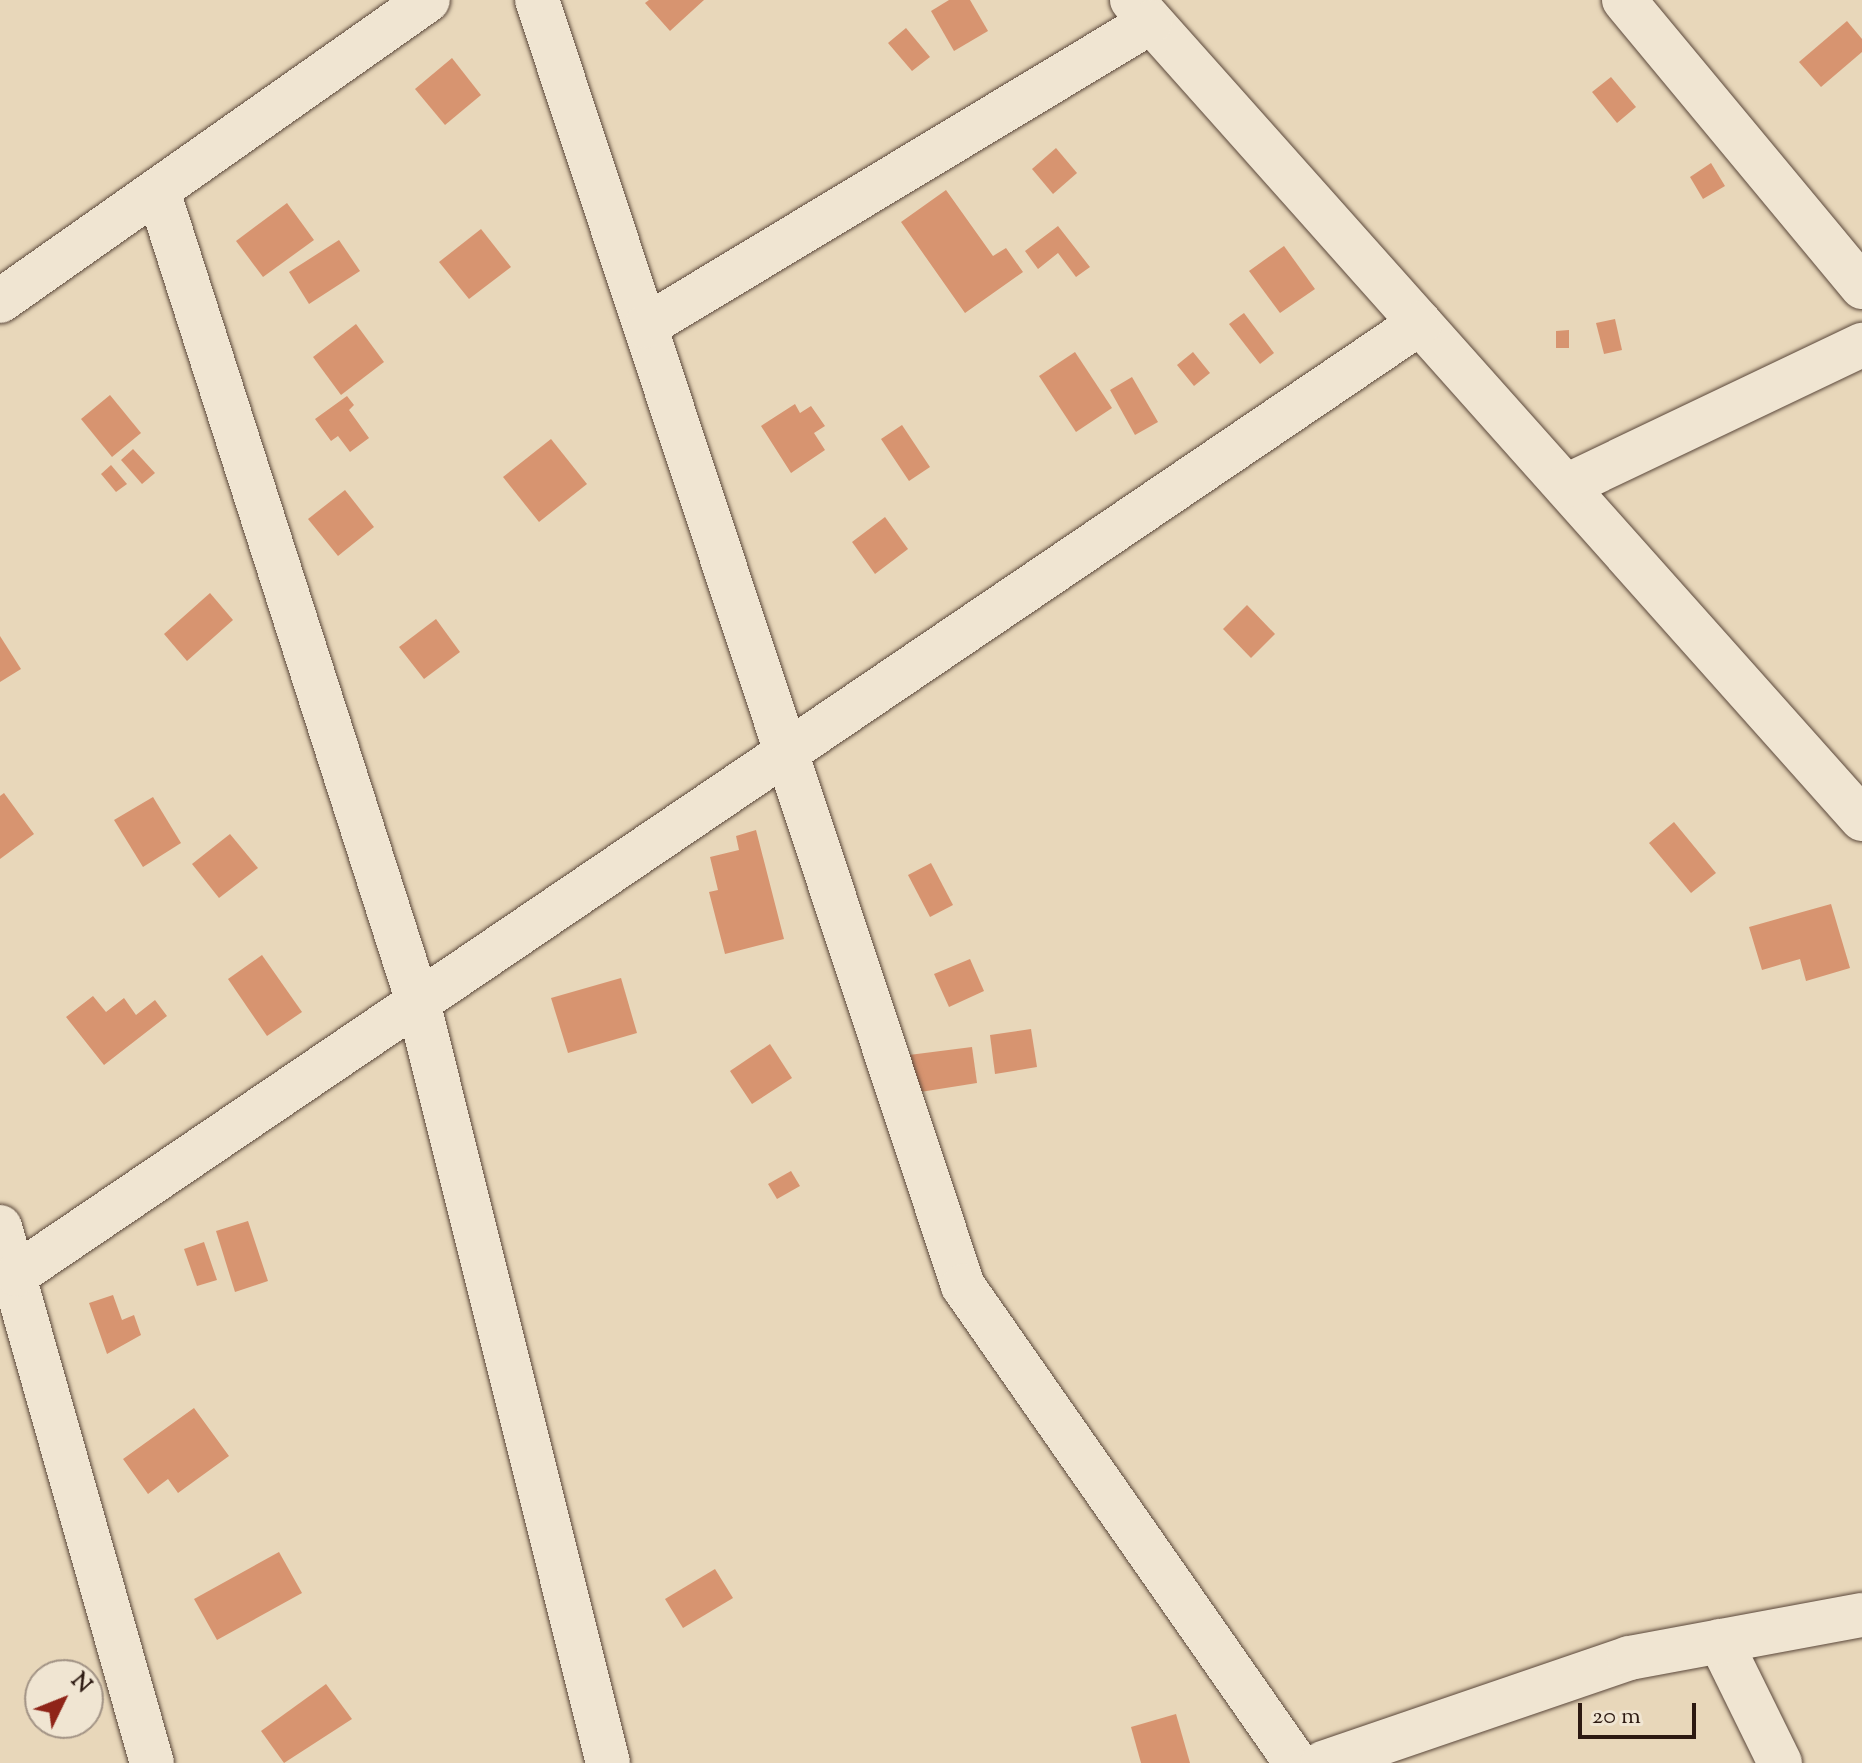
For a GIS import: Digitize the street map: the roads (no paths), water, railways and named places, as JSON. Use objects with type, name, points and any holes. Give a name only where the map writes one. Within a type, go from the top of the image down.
[{"type":"street","points":[[0,301],[159,194],[428,0]]},
{"type":"street","points":[[537,0],[963,1286],[1296,1763]]},
{"type":"street","points":[[1624,0],[1862,287]]},
{"type":"street","points":[[646,326],[1142,11],[1862,819]]},
{"type":"street","points":[[159,194],[418,1002],[608,1763]]},
{"type":"street","points":[[17,1274],[1420,323]]},
{"type":"street","points":[[1566,486],[1862,345]]},
{"type":"street","points":[[0,1227],[17,1274],[152,1763]]},
{"type":"street","points":[[1323,1763],[1629,1658],[1862,1615]]},
{"type":"street","points":[[1720,1641],[1780,1763]]}]
